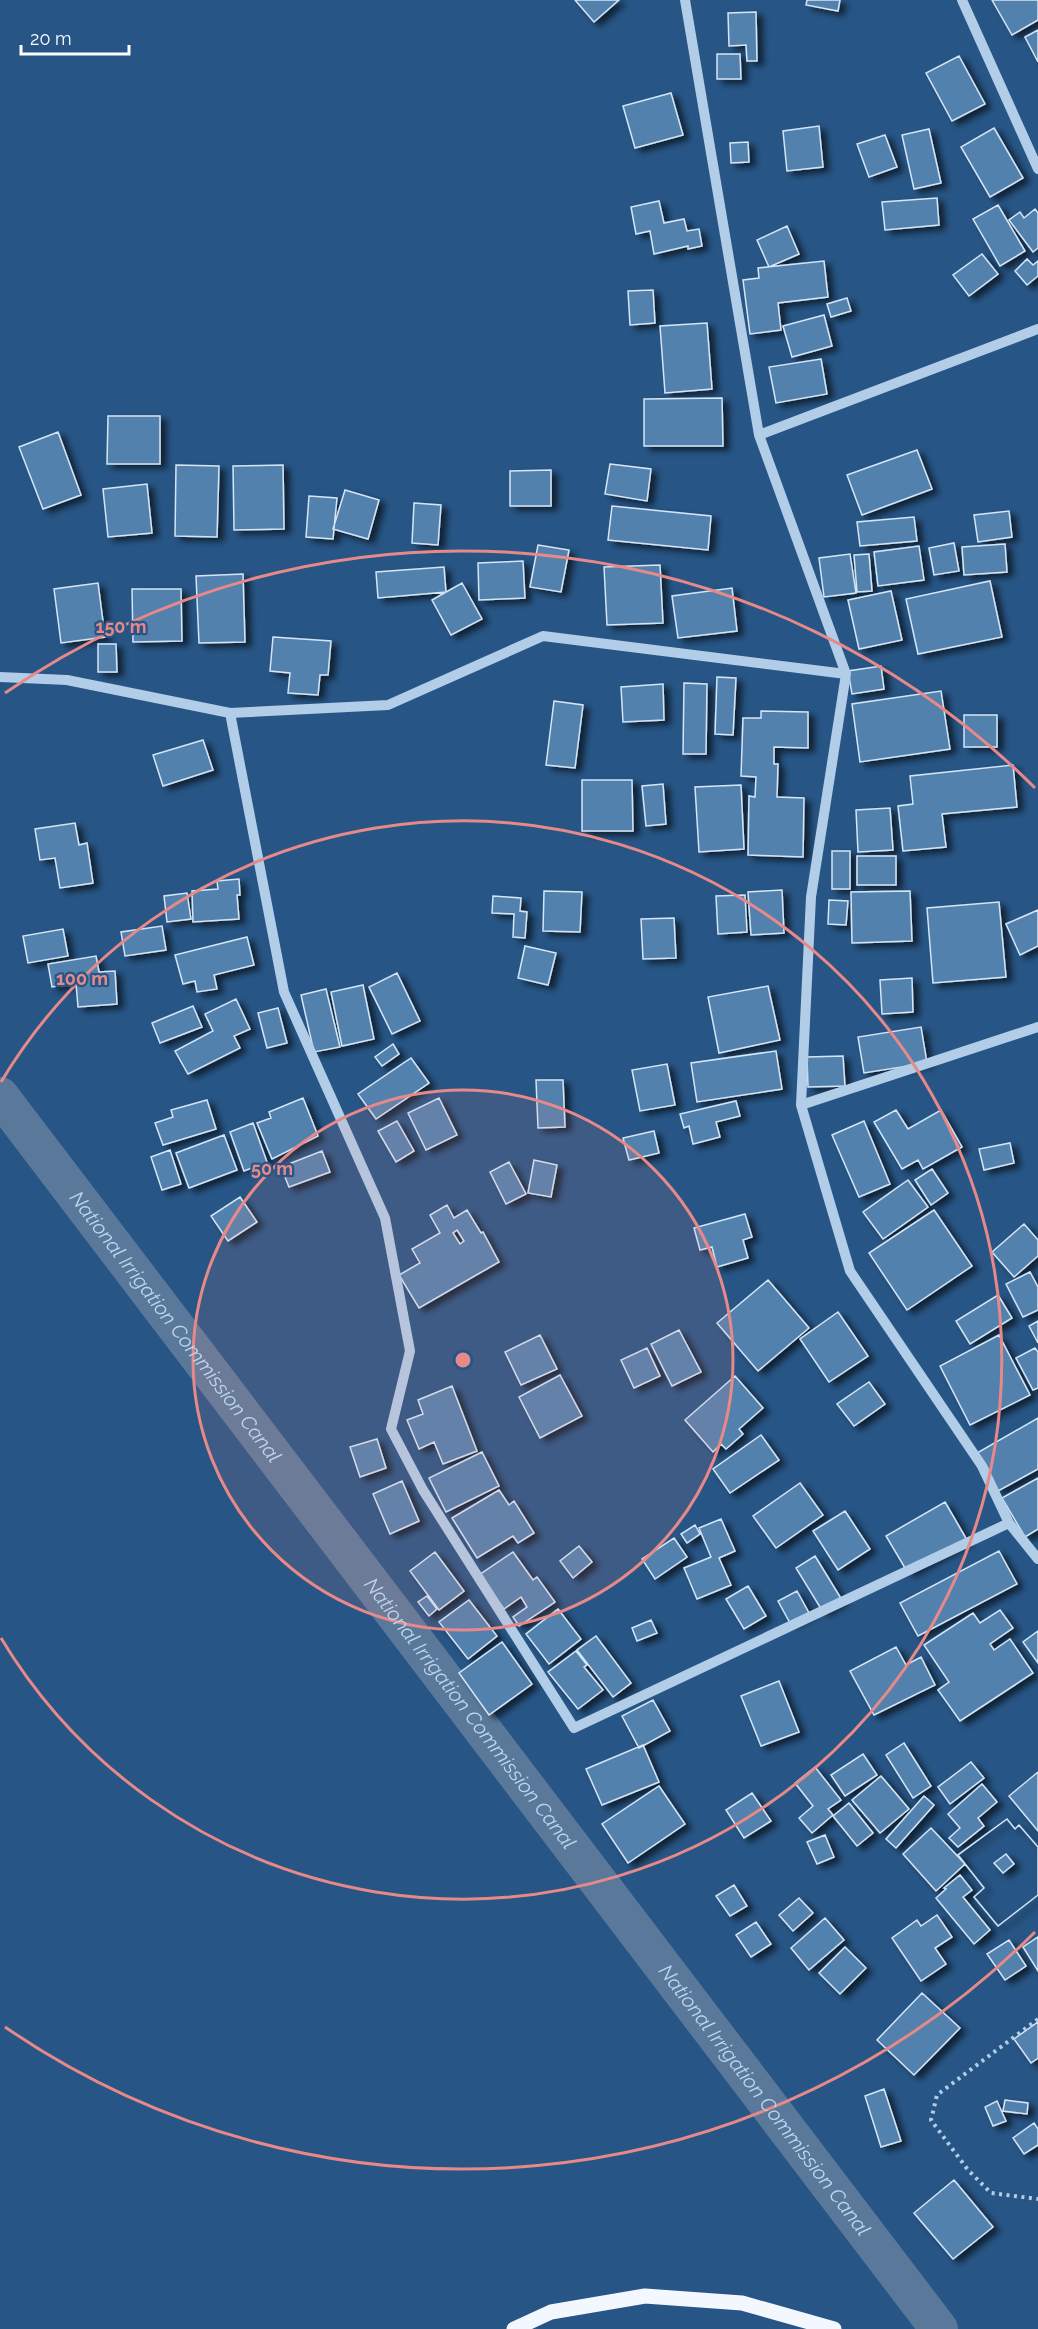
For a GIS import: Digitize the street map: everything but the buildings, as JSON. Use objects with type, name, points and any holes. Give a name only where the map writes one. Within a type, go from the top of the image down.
[{"type":"main road","points":[[514,2329],[551,2312],[645,2296],[742,2303],[834,2329]]},
{"type":"street","points":[[685,0],[759,435],[846,674],[810,897],[801,1105],[850,1271],[982,1466],[1009,1523],[1038,1559]]},
{"type":"street","points":[[962,0],[1038,169]]},
{"type":"street","points":[[759,435],[1038,330]]},
{"type":"street","points":[[0,677],[67,680],[230,714],[388,705],[543,636],[846,674]]},
{"type":"street","points":[[230,714],[284,992],[385,1218],[410,1351],[391,1429],[423,1490],[574,1728],[1009,1523]]},
{"type":"street","points":[[801,1105],[1038,1027]]},
{"type":"path","points":[[1038,2019],[937,2095],[931,2120],[968,2170],[991,2193],[1038,2199]]},
{"type":"waterway","name":"National Irrigation Commission Canal","points":[[0,1096],[939,2329]]}]
